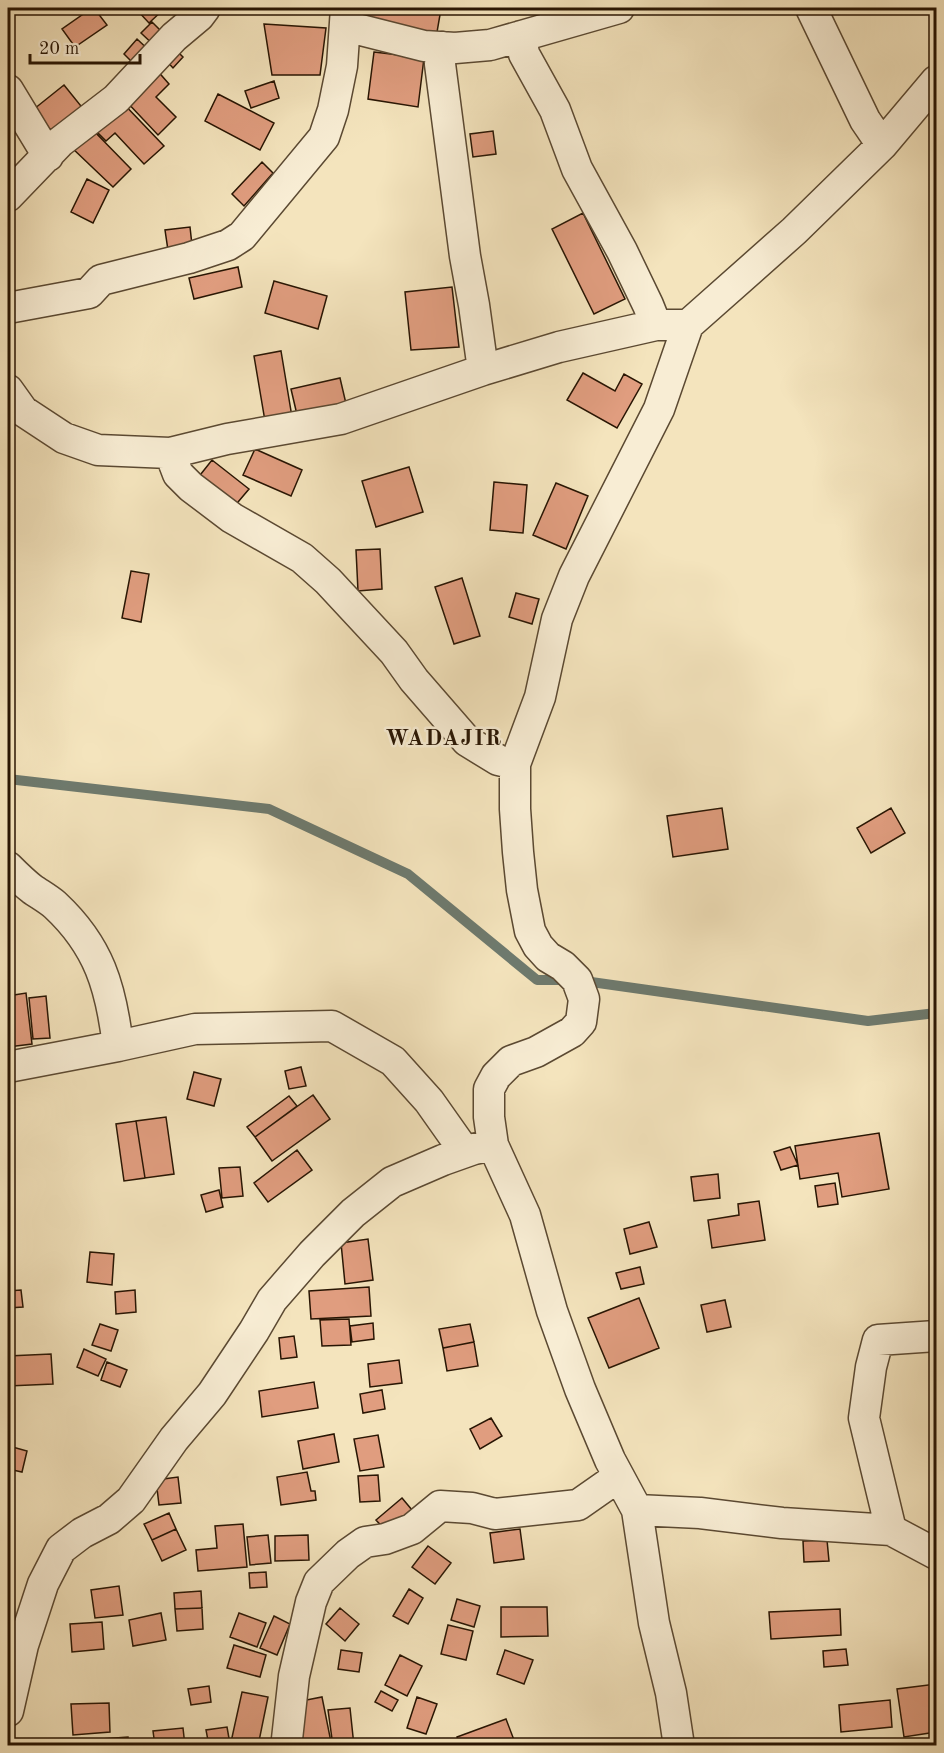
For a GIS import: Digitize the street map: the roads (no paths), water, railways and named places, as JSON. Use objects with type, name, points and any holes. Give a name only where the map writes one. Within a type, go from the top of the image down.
[{"type":"street","points":[[8,308],[89,293],[101,280],[189,258],[228,245],[242,236],[324,137],[333,110],[342,66],[346,17],[424,46],[442,47],[490,45],[619,8]]},
{"type":"street","points":[[810,8],[865,120],[882,146]]},
{"type":"street","points":[[8,195],[60,142],[116,99],[197,10]]},
{"type":"street","points":[[521,36],[524,54],[555,110],[577,170],[622,251],[656,325]]},
{"type":"street","points":[[442,47],[440,64],[463,244],[483,370]]},
{"type":"street","points":[[479,1148],[489,1117],[489,1089],[496,1076],[511,1061],[536,1052],[572,1032],[581,1022],[584,999],[577,980],[538,946],[531,931],[522,890],[515,809],[515,764],[540,697],[557,619],[574,576],[659,409],[688,325],[794,231],[882,146],[936,81]]},
{"type":"street","points":[[8,90],[48,156]]},
{"type":"street","points":[[8,390],[23,411],[64,438],[98,450],[170,453],[227,439],[341,419],[483,370],[559,347],[656,325],[688,325]]},
{"type":"street","points":[[170,453],[178,474],[191,487],[232,518],[302,558],[328,581],[394,652],[414,680],[467,741],[498,760],[515,764]]},
{"type":"street","points":[[8,867],[61,911],[75,926],[98,959],[114,1010],[118,1046]]},
{"type":"street","points":[[8,1067],[195,1029],[332,1026],[393,1060],[429,1101],[479,1148],[525,1215],[552,1311],[580,1389],[609,1461],[638,1510],[654,1623],[671,1693],[678,1745]]},
{"type":"street","points":[[8,1711],[23,1646],[43,1584],[61,1549],[82,1533],[109,1520],[131,1500],[174,1439],[212,1394],[272,1300],[312,1254],[353,1213],[392,1182],[479,1148]]},
{"type":"street","points":[[891,1530],[864,1418],[870,1367],[878,1340],[936,1336]]},
{"type":"street","points":[[290,1743],[294,1676],[311,1602],[319,1582],[348,1554],[365,1542],[385,1539],[412,1529],[440,1506],[472,1508],[495,1514],[578,1505],[618,1477]]},
{"type":"street","points":[[638,1510],[700,1513],[782,1523],[891,1530],[936,1554]]},
{"type":"waterway","points":[[8,779],[269,809],[408,874],[537,980],[577,980],[868,1021],[936,1013]]},
{"type":"district","name":"WADAJIR","points":[[444,737]]}]
